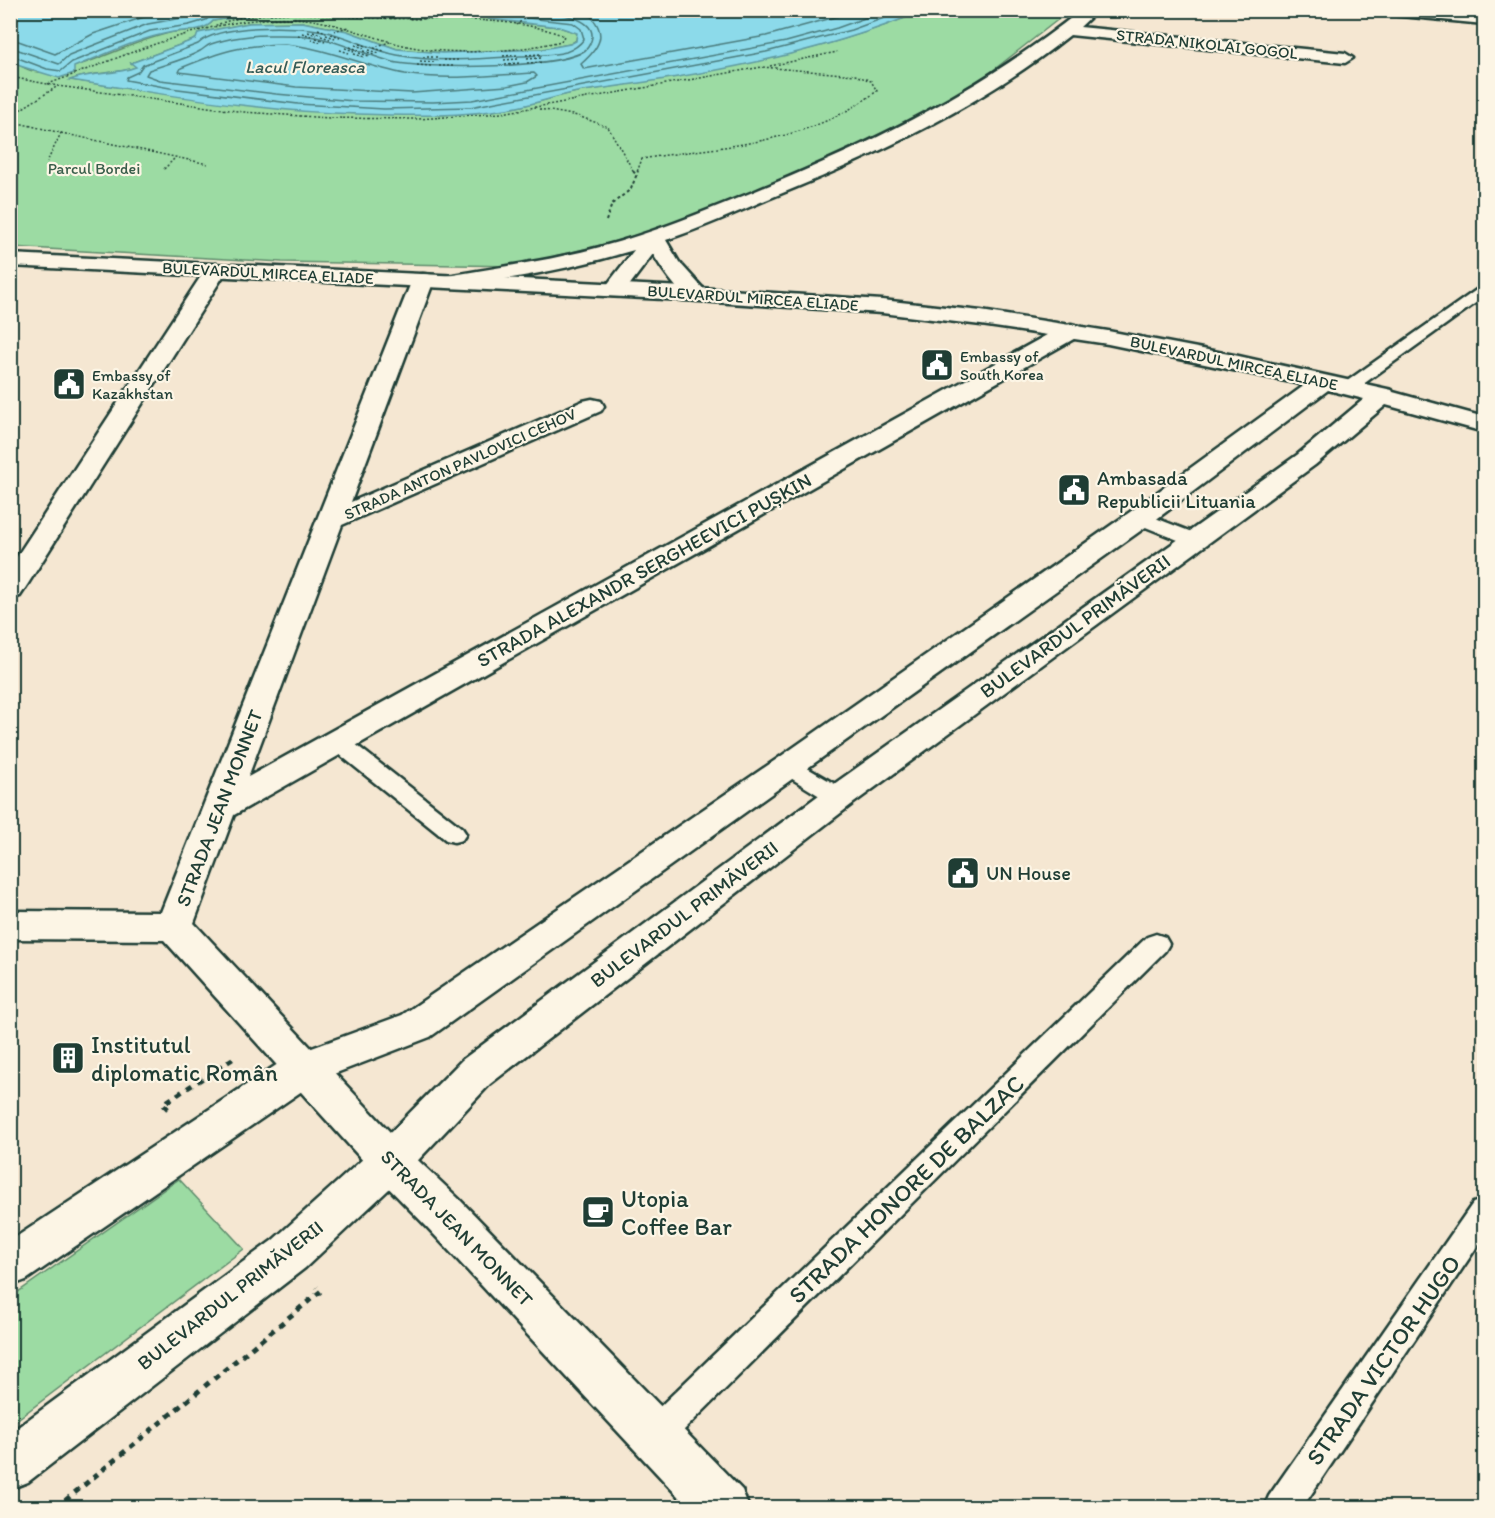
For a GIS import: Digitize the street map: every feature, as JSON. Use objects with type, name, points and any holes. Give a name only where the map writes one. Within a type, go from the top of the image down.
[{"type":"street","points":[[453,281],[596,255],[655,238],[832,167],[911,131],[980,92],[1068,30],[1091,10]]},
{"type":"street","points":[[1380,10],[1485,20]]},
{"type":"street","name":"STRADA NIKOLAI GOGOL","points":[[1068,30],[1345,58]]},
{"type":"street","points":[[614,290],[655,238]]},
{"type":"street","points":[[655,238],[670,266],[697,294]]},
{"type":"street","name":"BULEVARDUL MIRCEA ELIADE","points":[[10,260],[697,294],[893,308],[1071,331],[1247,363],[1383,395],[1485,425]]},
{"type":"street","points":[[10,590],[216,270]]},
{"type":"street","name":"STRADA JEAN MONNET","points":[[423,280],[174,926],[390,1161],[656,1434],[724,1508]]},
{"type":"street","name":"STRADA ALEXANDR SERGHEEVICI PUȘKIN","points":[[218,809],[1071,331]]},
{"type":"street","points":[[10,1266],[304,1068],[416,1026],[789,767],[1292,407],[1337,384]]},
{"type":"street","name":"BULEVARDUL PRIMĂVERII","points":[[10,1464],[289,1254],[390,1161],[476,1072],[839,797],[1306,460],[1355,421],[1383,395]]},
{"type":"street","name":"STRADA ANTON PAVLOVICI CEHOV","points":[[329,521],[592,406]]},
{"type":"street","points":[[10,925],[174,926]]},
{"type":"lane","points":[[1337,384],[1485,291]]},
{"type":"lane","points":[[1140,518],[1195,540]]},
{"type":"lane","points":[[337,741],[454,834]]},
{"type":"lane","points":[[789,767],[839,797]]},
{"type":"lane","name":"STRADA HONORE DE BALZAC","points":[[656,1434],[1156,944]]},
{"type":"lane","name":"STRADA VICTOR HUGO","points":[[1281,1508],[1485,1212]]},
{"type":"path","points":[[515,25],[536,10]]},
{"type":"path","points":[[47,84],[192,32],[241,17],[290,14],[515,25],[559,32],[564,36],[561,41],[554,44],[447,49],[409,46],[328,21],[288,18],[249,20],[214,26]]},
{"type":"path","points":[[332,32],[349,27]]},
{"type":"path","points":[[318,29],[335,38]]},
{"type":"path","points":[[313,31],[330,39]]},
{"type":"path","points":[[308,32],[325,41]]},
{"type":"path","points":[[332,32],[340,37]]},
{"type":"path","points":[[302,33],[320,42]]},
{"type":"path","points":[[298,35],[306,38]]},
{"type":"path","points":[[375,47],[392,41]]},
{"type":"path","points":[[360,44],[378,53]]},
{"type":"path","points":[[355,45],[374,54]]},
{"type":"path","points":[[350,47],[369,56]]},
{"type":"path","points":[[375,47],[384,51]]},
{"type":"path","points":[[520,47],[520,58]]},
{"type":"path","points":[[345,48],[364,57]]},
{"type":"path","points":[[442,61],[447,49]]},
{"type":"path","points":[[340,50],[350,53]]},
{"type":"path","points":[[10,77],[58,86],[244,112],[329,118],[418,119],[470,116],[536,108],[837,52]]},
{"type":"path","points":[[520,58],[504,60],[520,58]]},
{"type":"path","points":[[527,59],[542,58]]},
{"type":"path","points":[[527,59],[542,58]]},
{"type":"path","points":[[435,62],[420,61],[435,62]]},
{"type":"path","points":[[442,61],[457,62],[442,61]]},
{"type":"path","points":[[596,255],[594,242],[606,222],[612,204],[631,189],[642,159],[809,129],[863,105],[877,91],[871,81],[855,75],[762,67]]},
{"type":"path","points":[[10,116],[58,86]]},
{"type":"path","points":[[536,108],[578,116],[608,127],[637,176]]},
{"type":"path","points":[[10,121],[208,164]]},
{"type":"path","points":[[47,162],[61,133]]},
{"type":"path","points":[[164,169],[175,157]]},
{"type":"path","points":[[56,1508],[321,1291]]},
{"type":"green space","name":"Parcul Bordei","points":[[922,11],[1069,11],[955,100],[889,137],[693,218],[613,242],[514,266],[282,262],[11,247],[10,59],[32,71],[57,70],[89,61],[153,37],[204,28],[213,21],[272,13],[363,12],[453,17],[476,13],[489,19],[559,27],[577,33],[576,40],[570,44],[543,49],[442,53],[397,49],[347,31],[302,22],[249,23],[199,33],[196,39],[131,63],[137,67],[87,75],[71,80],[158,93],[434,115],[453,114],[502,110],[582,91],[755,62],[839,40]]},
{"type":"green space","points":[[179,1179],[244,1249],[11,1424],[11,1297]]},
{"type":"water","name":"Lacul Floreasca","points":[[11,10],[922,11],[881,27],[798,52],[712,71],[574,93],[512,108],[474,113],[377,115],[322,113],[213,102],[70,80],[136,67],[131,63],[196,39],[198,33],[249,23],[302,22],[347,31],[397,49],[442,53],[543,49],[570,44],[576,41],[577,33],[559,27],[489,19],[476,13],[453,17],[363,12],[273,13],[213,21],[200,29],[148,38],[74,67],[74,73],[59,78],[20,66],[11,59]]},
{"type":"place","name":"Embassy of South Korea","points":[[937,365]]},
{"type":"place","name":"Embassy of Kazakhstan","points":[[69,384]]},
{"type":"place","name":"Ambasada Republicii Lituania","points":[[1074,490]]},
{"type":"place","name":"UN House","points":[[963,873]]},
{"type":"place","name":"Institutul diplomatic Român","points":[[68,1058]]},
{"type":"place","name":"Utopia Coffee Bar","points":[[598,1212]]}]
